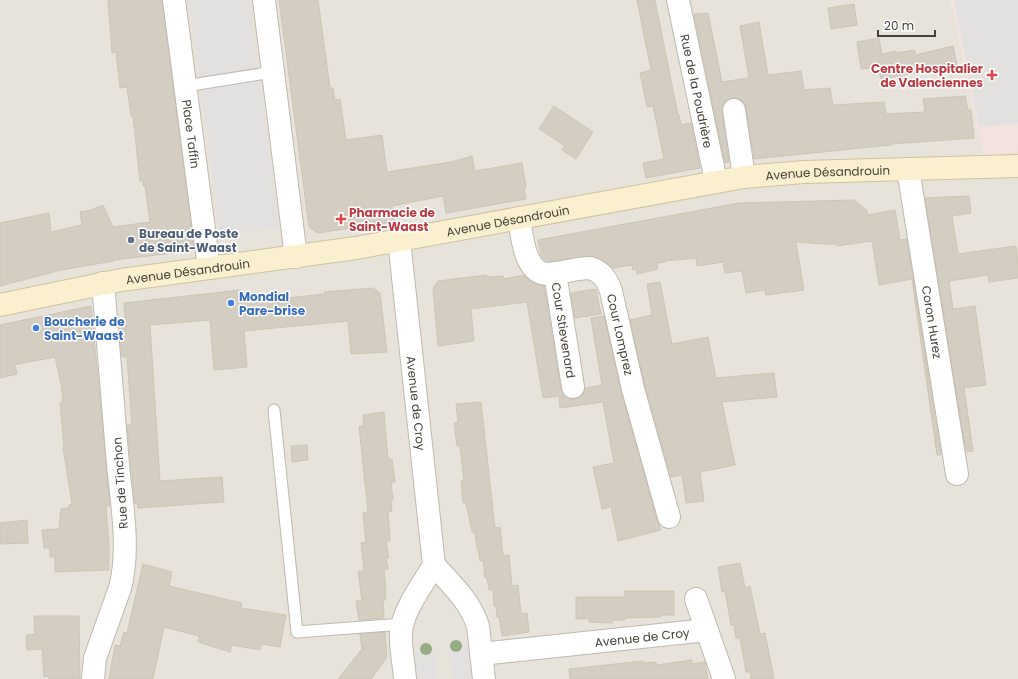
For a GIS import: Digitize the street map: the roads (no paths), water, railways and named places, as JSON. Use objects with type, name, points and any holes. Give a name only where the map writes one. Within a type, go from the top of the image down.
[{"type":"main road","name":"Avenue Désandrouin","points":[[0,305],[103,283],[296,257],[399,240],[744,177],[783,173],[1018,166]]},
{"type":"street","name":"Place Taffin","points":[[174,0],[209,268]]},
{"type":"street","points":[[264,0],[296,257]]},
{"type":"street","name":"Rue de la Poudrière","points":[[678,0],[716,182]]},
{"type":"street","points":[[734,110],[744,177]]},
{"type":"street","name":"Coron Hurez","points":[[908,169],[957,474]]},
{"type":"street","name":"Cour Lomprez","points":[[519,218],[524,248],[529,261],[543,274],[590,268],[606,278],[611,291],[633,389],[669,517]]},
{"type":"street","name":"Avenue de Croy","points":[[399,240],[434,565]]},
{"type":"street","name":"Cour Stievenard","points":[[555,273],[573,388]]},
{"type":"street","name":"Rue de Tinchon","points":[[93,679],[95,658],[120,588],[123,578],[125,559],[123,518],[103,283]]},
{"type":"street","points":[[403,678],[401,637],[403,624],[410,607],[434,565],[463,597],[471,609],[478,626],[484,679]]},
{"type":"street","name":"Avenue de Croy","points":[[696,599],[724,679]]},
{"type":"street","name":"Avenue de Croy","points":[[481,654],[707,630]]},
{"type":"lane","points":[[185,86],[273,72]]},
{"type":"lane","points":[[274,410],[297,632],[403,624]]},
{"type":"place","name":"Centre Hospitalier de Valenciennes","points":[[992,75]]},
{"type":"place","name":"Pharmacie de Saint-Waast","points":[[341,219]]},
{"type":"place","name":"Bureau de Poste de Saint-Waast","points":[[131,240]]},
{"type":"place","name":"Mondial Pare-brise","points":[[231,303]]},
{"type":"place","name":"Boucherie de Saint-Waast","points":[[36,328]]}]
